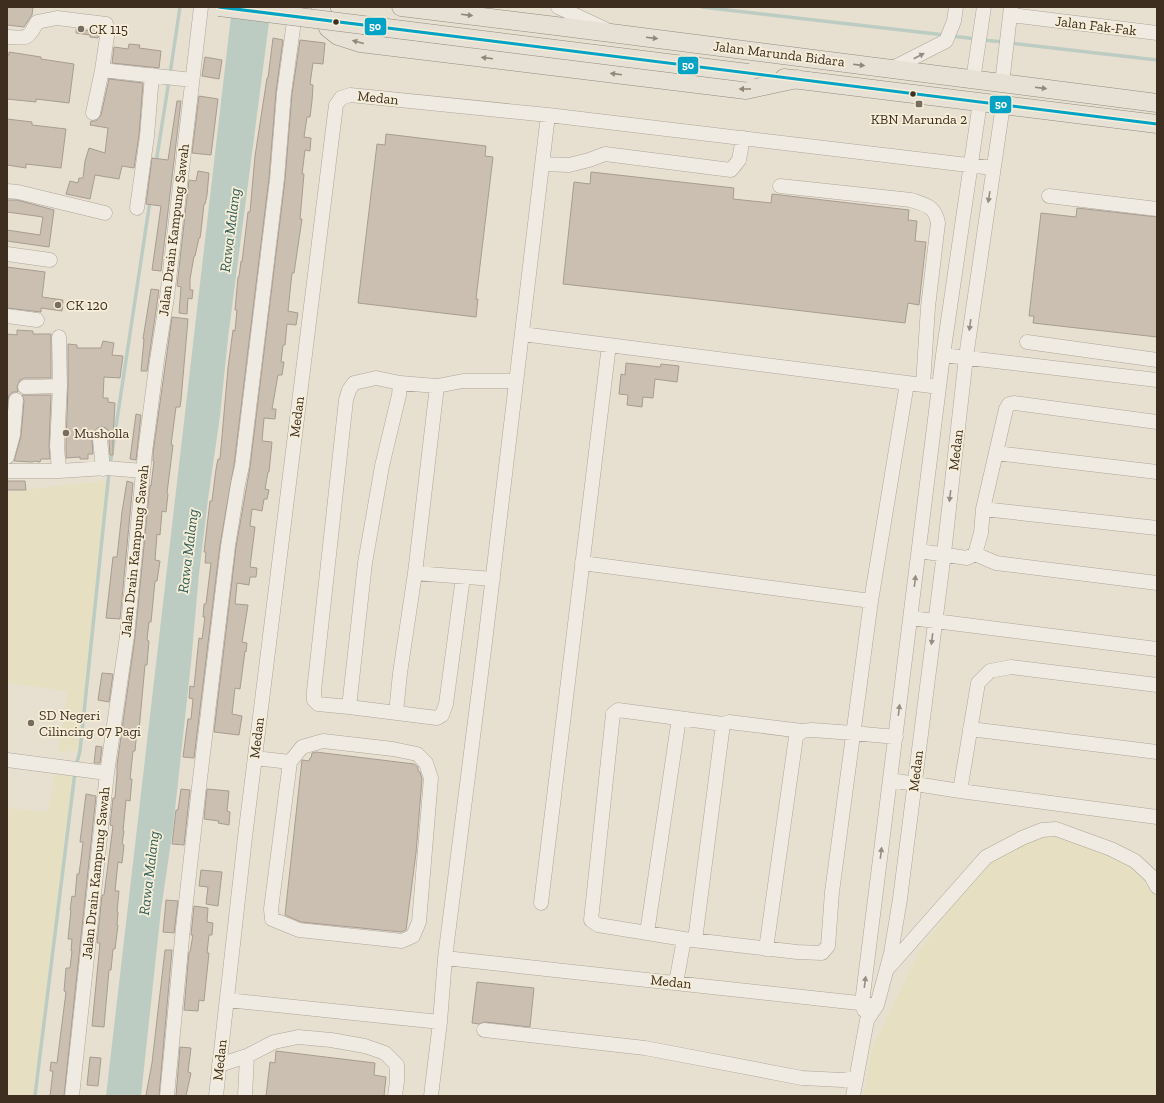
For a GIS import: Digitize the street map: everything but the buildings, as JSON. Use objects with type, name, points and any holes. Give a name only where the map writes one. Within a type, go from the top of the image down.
[{"type":"main road","name":"Jalan Marunda Bidara","points":[[219,7],[797,79],[978,111],[1157,124]]},
{"type":"main road","points":[[321,7],[328,28],[338,36],[360,43],[746,90],[797,79]]},
{"type":"main road","name":"Jalan Marunda Bidara","points":[[400,7],[1157,103]]},
{"type":"street","name":"Jalan Drain Kampung Sawah","points":[[72,1096],[101,772],[128,636],[137,471],[167,297],[202,7]]},
{"type":"street","points":[[166,1096],[199,787],[228,546],[243,459],[276,186],[284,93],[296,7]]},
{"type":"street","points":[[558,7],[614,33]]},
{"type":"street","points":[[973,80],[984,7]]},
{"type":"street","points":[[891,69],[946,41],[955,14]]},
{"type":"street","points":[[1002,83],[1010,16]]},
{"type":"street","name":"Jalan Fak-Fak","points":[[1010,16],[1157,33]]},
{"type":"street","points":[[7,37],[24,38],[31,34],[37,22],[57,18],[106,24],[108,30],[102,70],[93,113]]},
{"type":"street","points":[[294,26],[328,28]]},
{"type":"street","points":[[102,70],[192,80]]},
{"type":"street","points":[[137,208],[156,76]]},
{"type":"street","name":"Medan","points":[[216,1096],[255,758],[336,105],[341,98],[350,95],[548,115],[993,168]]},
{"type":"street","points":[[867,1020],[862,1003],[943,355],[978,111]]},
{"type":"street","name":"Medan","points":[[445,958],[877,1005],[891,953],[900,899],[934,621],[944,554],[966,357],[1001,113]]},
{"type":"street","points":[[431,1096],[440,1022],[445,958],[493,579],[548,115]]},
{"type":"street","points":[[543,164],[569,165],[590,160],[605,154],[731,170],[739,160],[743,138]]},
{"type":"street","points":[[780,186],[911,200],[929,206],[936,214],[937,230],[928,307],[923,385]]},
{"type":"street","points":[[7,191],[18,192],[105,213]]},
{"type":"street","points":[[1049,196],[1157,209]]},
{"type":"street","points":[[7,254],[50,260]]},
{"type":"street","points":[[7,316],[37,320]]},
{"type":"street","points":[[522,334],[939,387]]},
{"type":"street","points":[[59,337],[59,471]]},
{"type":"street","points":[[1027,342],[1157,360]]},
{"type":"street","points":[[542,903],[609,345]]},
{"type":"street","points":[[943,355],[1157,380]]},
{"type":"street","points":[[1140,378],[1142,358]]},
{"type":"street","points":[[463,577],[446,704],[442,714],[437,718],[318,704],[314,700],[346,400],[349,390],[354,383],[376,378],[400,383],[437,386],[463,381],[516,382]]},
{"type":"street","points":[[349,707],[366,555],[382,466],[399,395],[400,383]]},
{"type":"street","points":[[896,737],[854,733],[812,730],[802,731],[729,722],[723,724],[618,710],[613,714],[591,920],[598,925],[689,940],[766,949],[822,953],[828,946],[832,892],[854,733],[871,601],[907,383]]},
{"type":"street","points":[[25,387],[60,386]]},
{"type":"street","points":[[396,713],[401,666],[415,573],[437,386]]},
{"type":"street","points":[[7,457],[13,435],[16,400]]},
{"type":"street","points":[[919,551],[967,558],[975,554],[981,533],[983,510],[1006,409],[1009,404],[1014,403],[1157,422]]},
{"type":"street","points":[[102,435],[100,439],[104,468]]},
{"type":"street","points":[[996,453],[1157,472]]},
{"type":"street","points":[[7,471],[59,471],[104,468],[137,471]]},
{"type":"street","points":[[983,510],[1157,528]]},
{"type":"street","points":[[975,554],[996,563],[1157,583]]},
{"type":"street","points":[[582,564],[871,601]]},
{"type":"street","points":[[415,573],[493,579]]},
{"type":"street","points":[[911,618],[1157,649]]},
{"type":"street","points":[[960,791],[978,684],[990,672],[1011,667],[1157,685]]},
{"type":"street","points":[[648,933],[679,718]]},
{"type":"street","points":[[676,983],[689,940],[723,724]]},
{"type":"street","points":[[970,729],[1157,752]]},
{"type":"street","points":[[766,949],[796,737],[802,731]]},
{"type":"street","points":[[323,741],[393,749],[417,754],[426,763],[431,778],[419,922],[413,936],[402,941],[299,930],[272,919],[271,910],[290,762],[302,747],[323,741]]},
{"type":"street","points":[[255,758],[290,762]]},
{"type":"street","points":[[7,760],[101,772]]},
{"type":"street","points":[[890,780],[960,791],[1157,817]]},
{"type":"street","points":[[886,970],[986,857],[1022,838],[1042,830],[1056,829],[1111,848],[1135,861],[1151,876],[1157,887]]},
{"type":"street","points":[[227,1000],[440,1022]]},
{"type":"street","points":[[853,1096],[867,1020],[877,1005]]},
{"type":"street","points":[[484,1030],[645,1048],[802,1078],[842,1080],[856,1078]]},
{"type":"street","points":[[219,1065],[247,1056],[274,1042],[298,1037],[331,1040],[365,1046],[384,1053],[397,1065],[395,1096]]},
{"type":"street","points":[[245,1096],[247,1056]]},
{"type":"shaded area","points":[[108,480],[80,751],[58,752],[67,691],[7,683],[7,492]]},
{"type":"shaded area","points":[[75,772],[35,1096],[7,1096],[7,808],[48,812],[54,774]]},
{"type":"shaded area","points":[[1052,826],[1147,873],[1157,893],[1157,1096],[864,1096],[871,1050],[920,950],[990,854]]},
{"type":"water","name":"Rawa Malang","points":[[232,7],[271,7],[199,574],[173,828],[161,910],[141,1096],[106,1096]]},
{"type":"waterway","points":[[170,74],[180,7]]},
{"type":"waterway","points":[[702,7],[945,35]]},
{"type":"waterway","points":[[951,36],[977,39]]},
{"type":"waterway","points":[[983,40],[1003,42]]},
{"type":"waterway","points":[[1009,43],[1157,60]]},
{"type":"waterway","points":[[156,163],[169,80]]},
{"type":"waterway","points":[[110,466],[150,201]]},
{"type":"waterway","points":[[76,766],[80,751],[109,472]]},
{"type":"waterway","points":[[35,1096],[75,772]]},
{"type":"transit line","name":"50","points":[[219,7],[1157,124]]},
{"type":"place","name":"CK 115","points":[[81,29]]},
{"type":"place","name":"KBN Marunda 2","points":[[919,104]]},
{"type":"place","name":"CK 120","points":[[58,305]]},
{"type":"place","name":"Musholla","points":[[66,433]]},
{"type":"place","name":"SD Negeri Cilincing 07 Pagi","points":[[31,723]]}]
